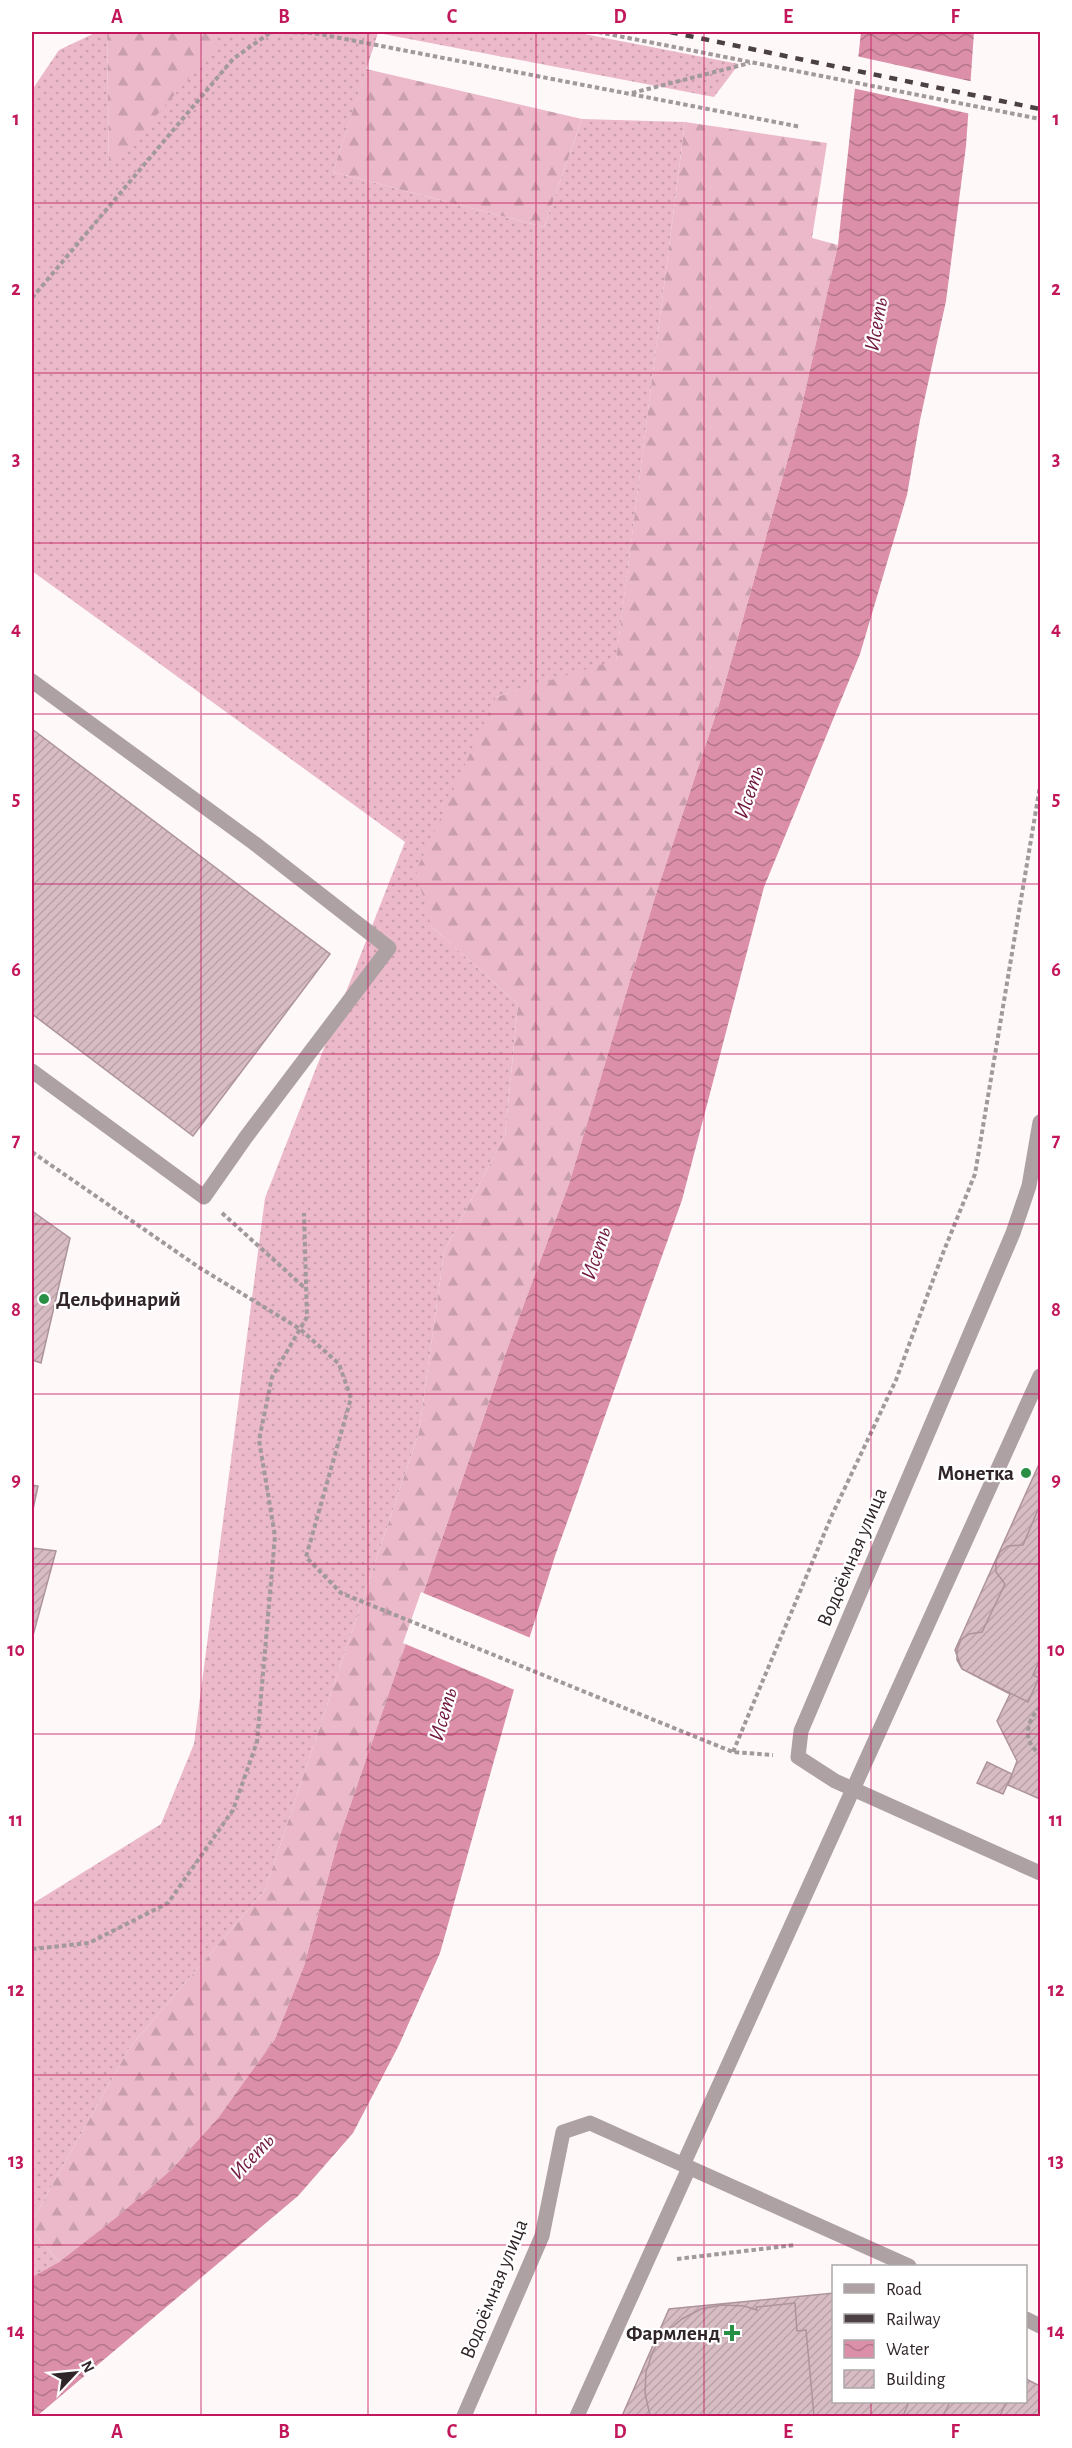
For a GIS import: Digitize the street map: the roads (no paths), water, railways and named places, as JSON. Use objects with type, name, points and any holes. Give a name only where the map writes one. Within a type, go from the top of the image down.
[{"type":"street","points":[[32,681],[254,843],[388,948],[246,1137],[204,1197],[32,1071]]},
{"type":"street","name":"Водоёмная улица","points":[[853,1789],[835,1781],[798,1757],[801,1731],[1013,1233],[1029,1186],[1041,1122]]},
{"type":"street","points":[[577,2416],[853,1789],[1041,1376]]},
{"type":"street","points":[[853,1789],[1041,1874]]},
{"type":"street","name":"Водоёмная улица","points":[[464,2416],[542,2236],[563,2132],[590,2123],[686,2167]]},
{"type":"street","points":[[686,2167],[907,2265]]},
{"type":"street","points":[[1027,2319],[1041,2326]]},
{"type":"water","name":"Исеть","points":[[861,32],[974,32],[966,146],[946,301],[920,420],[907,495],[860,654],[764,887],[682,1200],[555,1556],[520,1668],[440,1953],[399,2045],[353,2133],[298,2196],[37,2416],[32,2416],[32,2277],[59,2262],[118,2216],[172,2169],[218,2118],[275,2039],[304,1966],[338,1841],[508,1347],[569,1184],[655,897],[718,708],[798,423],[838,245]]},
{"type":"railway","points":[[670,32],[1040,109]]},
{"type":"place","name":"Дельфинарий","points":[[44,1299]]},
{"type":"place","name":"Монетка","points":[[1026,1473]]},
{"type":"place","name":"Фармленд","points":[[732,2333]]}]
